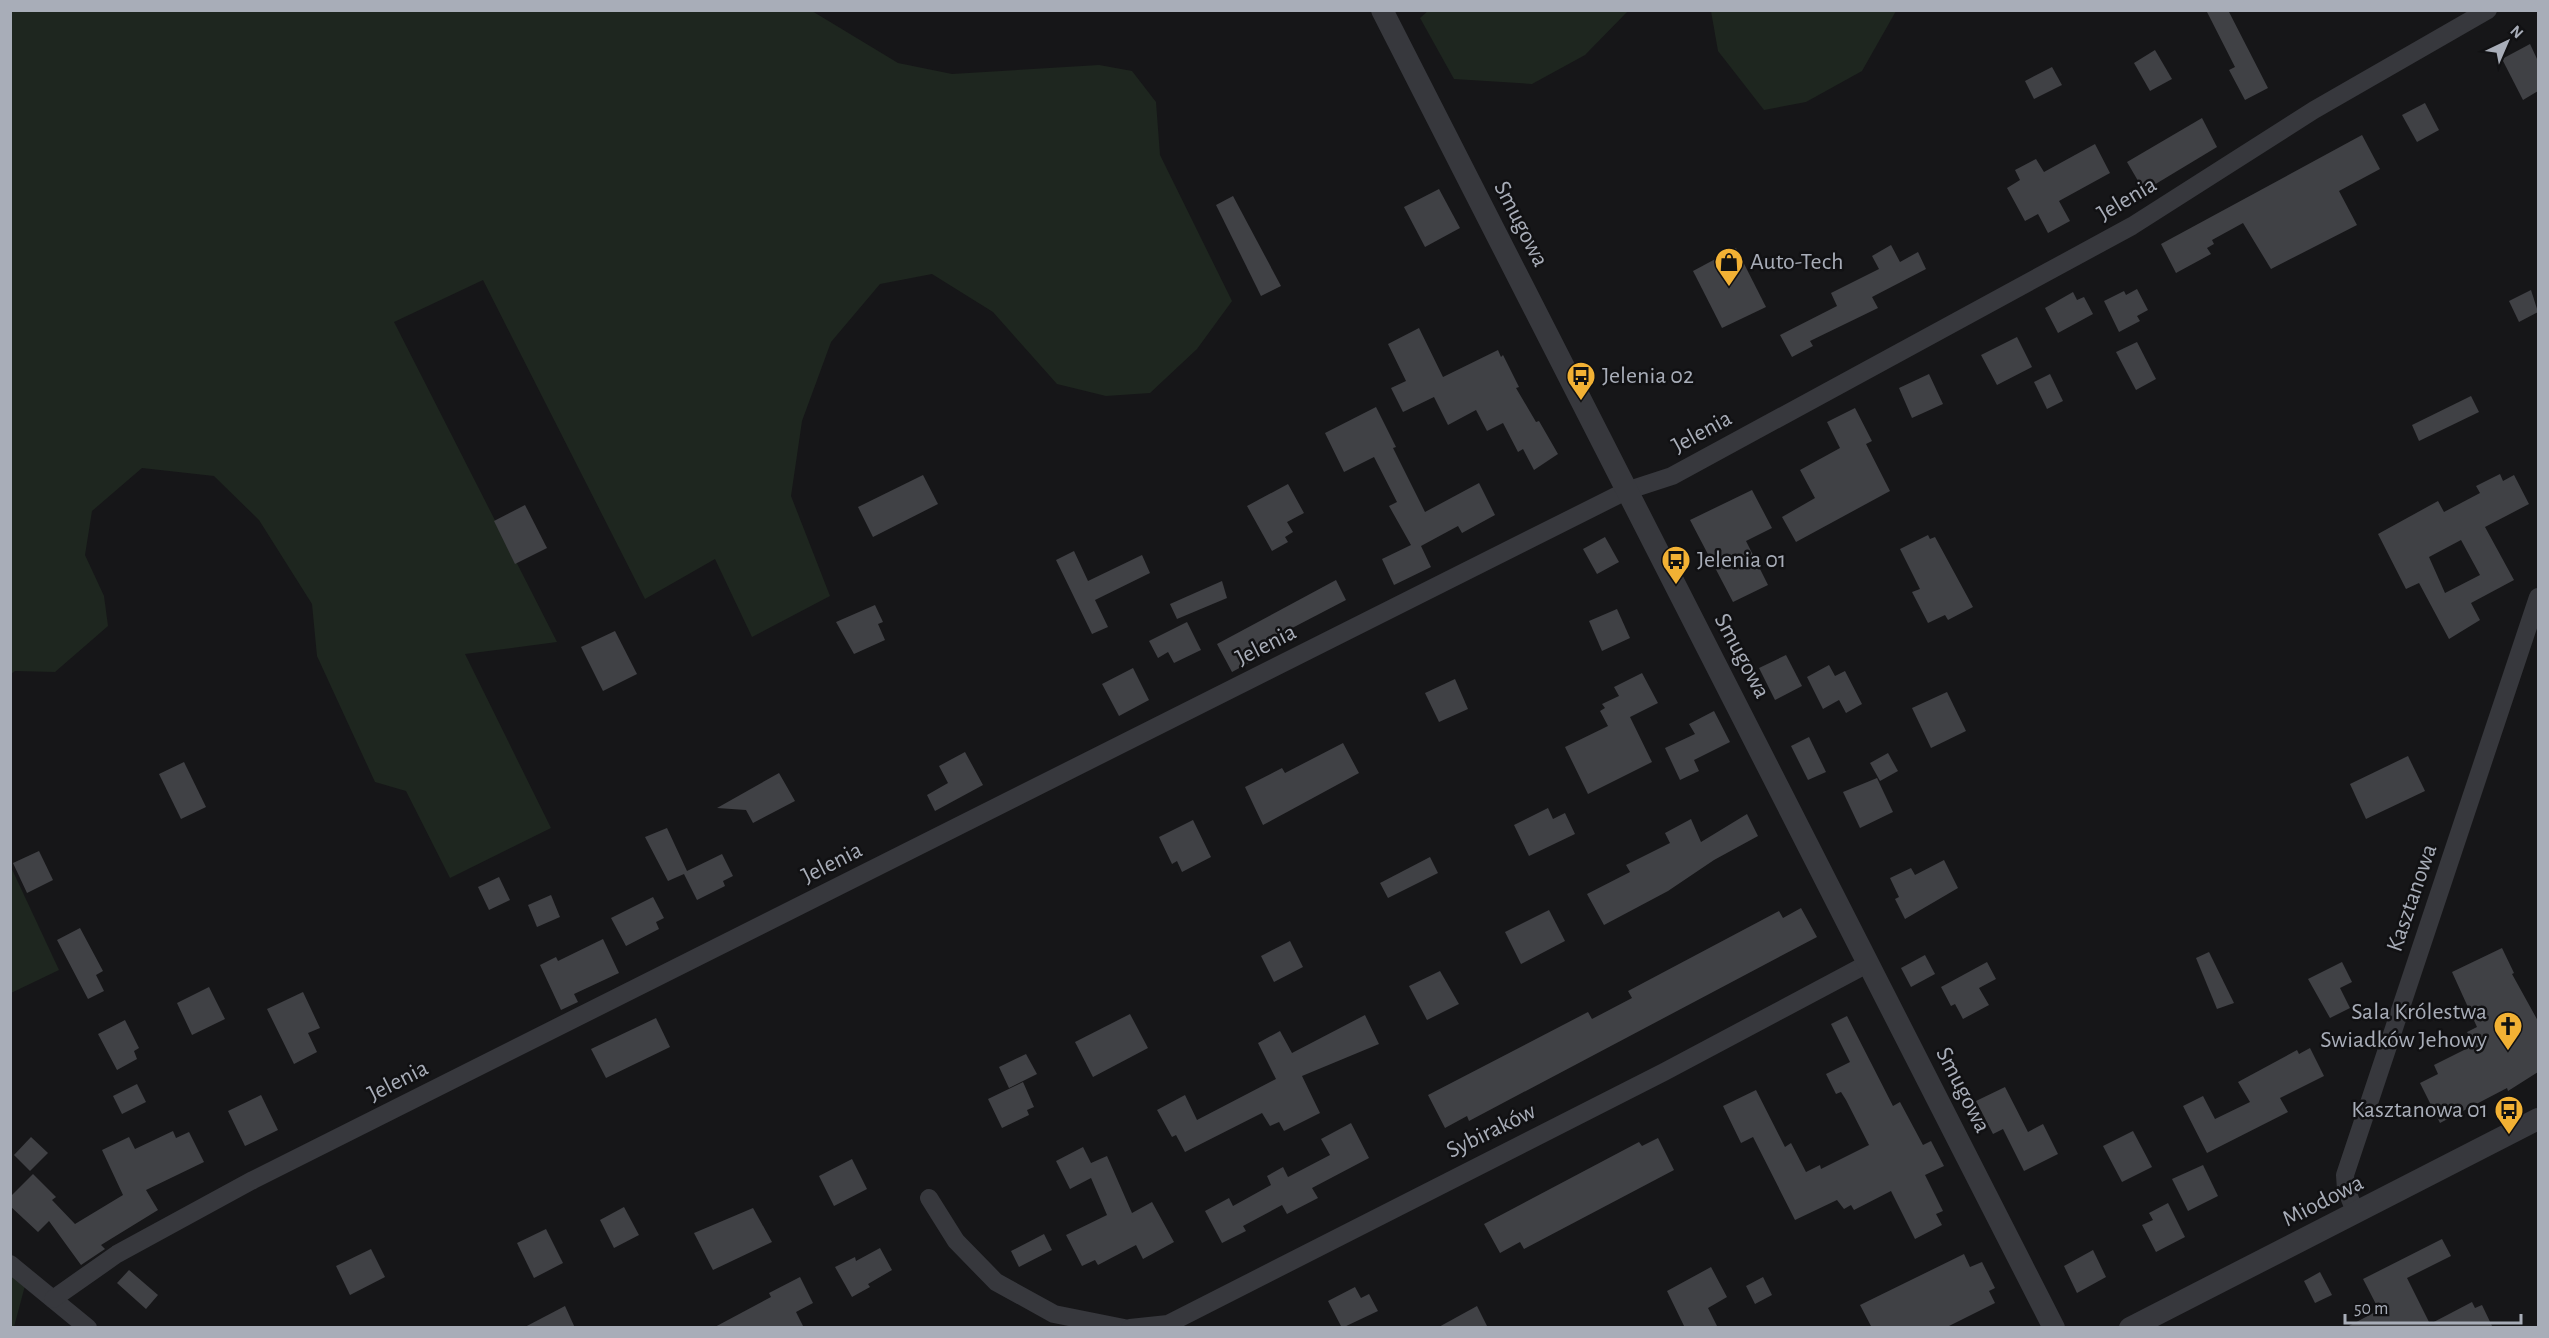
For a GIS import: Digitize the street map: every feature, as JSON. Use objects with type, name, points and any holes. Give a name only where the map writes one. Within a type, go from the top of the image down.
[{"type":"street","name":"Smugowa","points":[[1382,10],[2054,1328]]},
{"type":"street","name":"Jelenia","points":[[53,1299],[117,1254],[253,1180],[1626,491],[1672,476],[2132,226],[2314,110],[2488,10]]},
{"type":"street","name":"Kasztanowa","points":[[2356,1214],[2346,1189],[2345,1175],[2538,597]]},
{"type":"street","name":"Sybiraków","points":[[1130,1328],[1169,1326],[1664,1072],[1869,963]]},
{"type":"street","name":"Miodowa","points":[[2130,1328],[2538,1119]]},
{"type":"street","points":[[929,1198],[956,1241],[996,1282],[1054,1314],[1124,1328]]},
{"type":"street","points":[[10,1264],[88,1328]]},
{"type":"shaded area","points":[[1429,10],[1628,11],[1585,55],[1532,84],[1454,79],[1420,18]]},
{"type":"shaded area","points":[[1711,10],[1896,11],[1862,71],[1806,102],[1764,110],[1718,51]]},
{"type":"shaded area","points":[[11,11],[812,11],[898,63],[952,74],[1099,65],[1132,71],[1156,102],[1160,155],[1232,301],[1197,349],[1150,393],[1106,396],[1057,384],[993,312],[932,274],[880,284],[831,342],[802,421],[791,496],[830,596],[752,637],[715,559],[645,599],[483,280],[394,322],[557,642],[465,654],[551,828],[450,878],[406,791],[375,782],[317,656],[312,604],[259,520],[214,476],[142,468],[92,511],[85,555],[104,596],[108,626],[55,672],[15,671],[11,674]]},
{"type":"shaded area","points":[[10,865],[59,970],[11,993],[10,993]]},
{"type":"shaded area","points":[[10,1265],[27,1278],[14,1327],[11,1327]]},
{"type":"building","points":[[2206,10],[2228,10],[2268,88],[2245,100],[2229,70],[2235,67]]},
{"type":"building","points":[[2530,44],[2538,61],[2538,91],[2523,100],[2502,59]]},
{"type":"building","points":[[2155,50],[2172,79],[2150,91],[2134,63]]},
{"type":"building","points":[[2052,67],[2062,85],[2034,99],[2025,81]]},
{"type":"building","points":[[2425,103],[2439,130],[2417,142],[2402,115]]},
{"type":"building","points":[[2202,118],[2217,147],[2144,191],[2127,162]]},
{"type":"building","points":[[2362,135],[2380,169],[2339,191],[2357,225],[2271,269],[2243,223],[2212,240],[2214,244],[2207,248],[2211,254],[2176,273],[2161,244]]},
{"type":"building","points":[[2095,144],[2110,173],[2059,201],[2070,221],[2048,233],[2038,214],[2025,221],[2007,188],[2020,180],[2015,170],[2036,159],[2044,172]]},
{"type":"building","points":[[1439,189],[1460,228],[1425,247],[1404,207]]},
{"type":"building","points":[[1233,196],[1281,286],[1261,296],[1216,205]]},
{"type":"building","points":[[1891,245],[1900,262],[1918,252],[1926,269],[1872,297],[1878,308],[1810,341],[1813,346],[1792,357],[1780,335],[1837,306],[1831,293],[1879,269],[1872,256]]},
{"type":"building","name":"Auto-Tech","points":[[1736,248],[1766,307],[1722,328],[1693,271]]},
{"type":"building","points":[[2137,289],[2148,310],[2137,316],[2140,321],[2119,332],[2104,301],[2124,291],[2126,295]]},
{"type":"building","points":[[2531,290],[2538,312],[2519,322],[2509,301]]},
{"type":"building","points":[[2073,292],[2077,300],[2084,297],[2093,314],[2058,333],[2045,308]]},
{"type":"building","points":[[1419,328],[1443,377],[1498,350],[1501,357],[1503,355],[1519,387],[1516,388],[1558,454],[1534,470],[1523,449],[1518,452],[1503,423],[1487,431],[1476,410],[1448,425],[1434,397],[1403,412],[1391,388],[1406,381],[1388,344]]},
{"type":"building","points":[[2017,337],[2032,367],[1997,385],[1981,355]]},
{"type":"building","points":[[2137,342],[2156,379],[2136,390],[2116,352]]},
{"type":"building","points":[[1929,374],[1943,404],[1912,418],[1899,388]]},
{"type":"building","points":[[2050,374],[2063,401],[2047,409],[2034,382]]},
{"type":"building","points":[[2471,396],[2479,412],[2419,441],[2412,425]]},
{"type":"building","points":[[1376,407],[1396,447],[1393,448],[1425,512],[1479,483],[1495,515],[1462,533],[1458,526],[1421,546],[1431,567],[1394,585],[1382,559],[1411,545],[1389,506],[1397,502],[1374,457],[1344,472],[1325,433]]},
{"type":"building","points":[[1855,408],[1872,441],[1866,444],[1890,491],[1796,542],[1782,517],[1815,498],[1800,470],[1840,448],[1827,422]]},
{"type":"building","points":[[2500,474],[2503,481],[2514,475],[2529,504],[2485,527],[2514,580],[2471,603],[2480,620],[2449,639],[2419,583],[2406,589],[2378,534],[2438,501],[2444,512],[2480,493],[2476,486]],"holes":[[[2461,540],[2480,575],[2445,593],[2429,557]]]},
{"type":"building","points":[[923,475],[938,504],[873,537],[858,507]]},
{"type":"building","points":[[1288,484],[1304,513],[1287,522],[1293,532],[1285,537],[1288,542],[1272,551],[1247,506]]},
{"type":"building","points":[[1752,490],[1772,528],[1746,541],[1768,585],[1733,602],[1690,520]]},
{"type":"building","points":[[525,505],[547,548],[515,564],[494,521]]},
{"type":"building","points":[[1928,535],[1930,539],[1935,537],[1973,607],[1948,620],[1945,615],[1928,623],[1912,592],[1920,589],[1900,549]]},
{"type":"building","points":[[1605,537],[1619,562],[1597,574],[1583,549]]},
{"type":"building","points":[[1074,551],[1088,581],[1142,555],[1150,573],[1095,600],[1108,627],[1092,634],[1056,560]]},
{"type":"building","points":[[1336,580],[1346,600],[1271,639],[1276,648],[1232,672],[1217,644]]},
{"type":"building","points":[[1222,581],[1227,598],[1177,619],[1170,604]]},
{"type":"building","points":[[875,605],[883,622],[878,624],[885,640],[854,654],[836,622]]},
{"type":"building","points":[[1617,609],[1630,638],[1602,651],[1589,621]]},
{"type":"building","points":[[1187,622],[1201,650],[1174,663],[1168,652],[1158,658],[1149,641]]},
{"type":"building","points":[[615,631],[637,674],[603,691],[581,647]]},
{"type":"building","points":[[1786,655],[1802,686],[1775,700],[1759,668]]},
{"type":"building","points":[[1829,665],[1835,676],[1845,671],[1862,704],[1846,713],[1839,700],[1823,709],[1807,677]]},
{"type":"building","points":[[1133,668],[1149,700],[1119,716],[1102,684]]},
{"type":"building","points":[[1642,673],[1658,703],[1630,717],[1652,762],[1588,794],[1565,747],[1608,726],[1600,711],[1605,708],[1602,704],[1619,696],[1614,687]]},
{"type":"building","points":[[1455,679],[1468,709],[1439,722],[1425,693]]},
{"type":"building","points":[[1947,692],[1966,731],[1931,748],[1912,708]]},
{"type":"building","points":[[1714,711],[1730,742],[1694,760],[1699,771],[1680,780],[1665,748],[1695,734],[1689,724]]},
{"type":"building","points":[[1809,737],[1826,772],[1808,780],[1791,746]]},
{"type":"building","points":[[1343,743],[1359,773],[1263,825],[1245,787],[1282,768],[1285,773]]},
{"type":"building","points":[[965,752],[983,785],[935,811],[927,795],[948,783],[939,766]]},
{"type":"building","points":[[1888,753],[1898,771],[1880,781],[1870,763]]},
{"type":"building","points":[[2408,756],[2425,791],[2366,819],[2350,784]]},
{"type":"building","points":[[184,762],[206,807],[181,819],[159,774]]},
{"type":"building","points":[[779,773],[795,801],[753,823],[746,810],[717,808]]},
{"type":"building","points":[[1877,778],[1893,812],[1860,828],[1843,792]]},
{"type":"building","points":[[1548,808],[1553,819],[1565,813],[1575,834],[1529,856],[1514,825]]},
{"type":"building","points":[[1747,814],[1758,836],[1714,860],[1668,891],[1604,925],[1587,894],[1630,872],[1626,865],[1670,843],[1665,833],[1691,819],[1701,842]]},
{"type":"building","points":[[1193,820],[1211,857],[1182,872],[1177,861],[1172,864],[1159,837]]},
{"type":"building","points":[[667,828],[687,871],[722,854],[733,876],[723,881],[725,886],[697,900],[684,874],[668,881],[645,837]]},
{"type":"building","points":[[39,851],[53,880],[27,893],[13,863]]},
{"type":"building","points":[[1430,857],[1438,873],[1388,898],[1380,883]]},
{"type":"building","points":[[1944,860],[1958,888],[1905,919],[1895,899],[1899,897],[1890,878],[1911,868],[1915,875]]},
{"type":"building","points":[[499,877],[510,900],[489,910],[478,887]]},
{"type":"building","points":[[551,895],[560,917],[537,927],[528,905]]},
{"type":"building","points":[[653,897],[664,918],[656,922],[659,929],[626,946],[611,918]]},
{"type":"building","points":[[1801,908],[1817,937],[1469,1121],[1467,1116],[1445,1128],[1428,1095],[1588,1012],[1592,1019],[1632,998],[1628,991],[1779,911],[1783,918]]},
{"type":"building","points":[[1549,910],[1565,941],[1521,964],[1505,932]]},
{"type":"building","points":[[80,928],[103,971],[96,975],[104,991],[88,999],[57,940]]},
{"type":"building","points":[[603,939],[619,973],[574,994],[578,1002],[561,1010],[540,965],[556,957],[558,961]]},
{"type":"building","points":[[1290,941],[1303,967],[1274,982],[1261,956]]},
{"type":"building","points":[[2502,948],[2514,973],[2512,974],[2538,1021],[2538,1072],[2508,1091],[2507,1088],[2440,1123],[2420,1083],[2438,1074],[2434,1065],[2474,1045],[2467,1032],[2477,1027],[2452,972]]},
{"type":"building","points":[[2209,952],[2234,1003],[2217,1009],[2196,958]]},
{"type":"building","points":[[1925,955],[1935,974],[1911,987],[1901,968]]},
{"type":"building","points":[[1987,962],[1996,979],[1979,988],[1989,1005],[1963,1019],[1955,1004],[1951,1006],[1941,987]]},
{"type":"building","points":[[2342,962],[2352,982],[2340,988],[2350,1008],[2330,1018],[2308,979]]},
{"type":"building","points":[[1440,971],[1459,1004],[1427,1020],[1409,986]]},
{"type":"building","points":[[209,987],[225,1019],[192,1035],[177,1003]]},
{"type":"building","points":[[303,992],[320,1028],[308,1033],[317,1052],[294,1064],[267,1009]]},
{"type":"building","points":[[1130,1014],[1148,1048],[1093,1077],[1075,1042]]},
{"type":"building","points":[[1365,1015],[1379,1044],[1302,1076],[1320,1113],[1284,1131],[1279,1122],[1270,1126],[1262,1113],[1185,1152],[1176,1135],[1172,1137],[1157,1110],[1185,1095],[1197,1120],[1276,1079],[1258,1043],[1280,1031],[1292,1053]]},
{"type":"building","points":[[1847,1016],[1893,1106],[1900,1102],[1923,1145],[1931,1141],[1944,1166],[1925,1175],[1943,1211],[1936,1214],[1942,1225],[1915,1239],[1891,1191],[1854,1210],[1851,1205],[1844,1209],[1837,1200],[1795,1220],[1753,1137],[1741,1143],[1723,1106],[1756,1090],[1785,1147],[1791,1143],[1806,1172],[1820,1165],[1821,1169],[1869,1145],[1846,1100],[1841,1092],[1836,1094],[1826,1074],[1850,1062],[1831,1024]]},
{"type":"building","points":[[656,1018],[670,1047],[606,1078],[591,1049]]},
{"type":"building","points":[[125,1020],[139,1048],[134,1051],[137,1059],[117,1070],[98,1034]]},
{"type":"building","points":[[2310,1048],[2324,1076],[2280,1098],[2288,1112],[2207,1153],[2183,1106],[2203,1096],[2215,1119],[2250,1102],[2238,1082],[2297,1050],[2299,1054]]},
{"type":"building","points":[[1026,1054],[1037,1074],[1009,1088],[999,1067]]},
{"type":"building","points":[[1023,1082],[1034,1107],[1027,1110],[1029,1115],[1002,1128],[988,1099]]},
{"type":"building","points":[[137,1084],[146,1102],[122,1114],[113,1096]]},
{"type":"building","points":[[2005,1087],[2028,1132],[2043,1124],[2058,1154],[2024,1171],[2003,1129],[1993,1134],[1976,1101]]},
{"type":"building","points":[[261,1095],[278,1130],[245,1146],[228,1111]]},
{"type":"building","points":[[1351,1123],[1369,1158],[1312,1188],[1318,1198],[1287,1214],[1282,1205],[1243,1226],[1246,1231],[1222,1243],[1205,1211],[1229,1198],[1233,1206],[1271,1185],[1267,1176],[1283,1167],[1288,1177],[1330,1155],[1321,1139]]},
{"type":"building","points":[[173,1131],[176,1138],[189,1132],[204,1162],[146,1190],[158,1210],[101,1245],[105,1249],[81,1265],[49,1221],[38,1232],[10,1206],[10,1197],[33,1174],[56,1197],[52,1200],[75,1224],[123,1195],[102,1150],[129,1137],[135,1149]]},
{"type":"building","points":[[2133,1131],[2152,1167],[2122,1182],[2103,1146]]},
{"type":"building","points":[[31,1137],[48,1153],[30,1171],[14,1155]]},
{"type":"building","points":[[1658,1138],[1674,1170],[1524,1249],[1520,1242],[1500,1253],[1484,1224],[1639,1142],[1642,1146]]},
{"type":"building","points":[[1083,1147],[1091,1163],[1107,1156],[1132,1213],[1152,1202],[1174,1242],[1143,1259],[1136,1245],[1098,1265],[1095,1260],[1082,1266],[1066,1235],[1107,1215],[1091,1178],[1070,1189],[1056,1161]]},
{"type":"building","points":[[852,1159],[867,1189],[834,1206],[819,1176]]},
{"type":"building","points":[[2203,1165],[2218,1196],[2188,1211],[2172,1179]]},
{"type":"building","points":[[2168,1203],[2185,1237],[2156,1252],[2142,1225],[2153,1220],[2149,1213]]},
{"type":"building","points":[[624,1207],[639,1235],[614,1248],[600,1220]]},
{"type":"building","points":[[753,1208],[772,1242],[713,1270],[694,1233]]},
{"type":"building","points":[[546,1229],[563,1263],[534,1278],[517,1243]]},
{"type":"building","points":[[1044,1234],[1052,1250],[1019,1267],[1011,1251]]},
{"type":"building","points":[[2442,1239],[2451,1256],[2407,1278],[2430,1324],[2472,1302],[2475,1308],[2482,1305],[2493,1328],[2345,1328],[2379,1310],[2363,1279]]},
{"type":"building","points":[[880,1248],[892,1270],[868,1284],[870,1287],[852,1297],[835,1267],[855,1257],[856,1261]]},
{"type":"building","points":[[371,1249],[385,1277],[350,1295],[336,1266]]},
{"type":"building","points":[[2093,1250],[2106,1277],[2077,1293],[2064,1266]]},
{"type":"building","points":[[1964,1254],[1970,1267],[1982,1262],[1995,1288],[1989,1291],[1995,1303],[1945,1328],[1872,1328],[1860,1305]]},
{"type":"building","points":[[1711,1267],[1727,1297],[1708,1308],[1718,1328],[1685,1328],[1667,1291]]},
{"type":"building","points":[[129,1270],[158,1295],[146,1309],[117,1283]]},
{"type":"building","points":[[2320,1272],[2332,1295],[2315,1303],[2304,1281]]},
{"type":"building","points":[[800,1277],[813,1303],[796,1312],[804,1328],[713,1328],[771,1297],[769,1293]]},
{"type":"building","points":[[1763,1277],[1772,1295],[1755,1304],[1746,1286]]},
{"type":"building","points":[[1355,1287],[1361,1298],[1369,1294],[1378,1311],[1342,1328],[1328,1301]]},
{"type":"building","points":[[565,1306],[575,1328],[523,1328]]},
{"type":"building","points":[[1477,1306],[1488,1328],[1437,1328]]},
{"type":"place","name":"Auto-Tech","points":[[1729,288]]},
{"type":"place","name":"Jelenia 02","points":[[1581,402]]},
{"type":"place","name":"Jelenia 01","points":[[1676,586]]},
{"type":"place","name":"Sala Królestwa Swiadków Jehowy","points":[[2508,1052]]},
{"type":"place","name":"Kasztanowa 01","points":[[2509,1136]]}]
